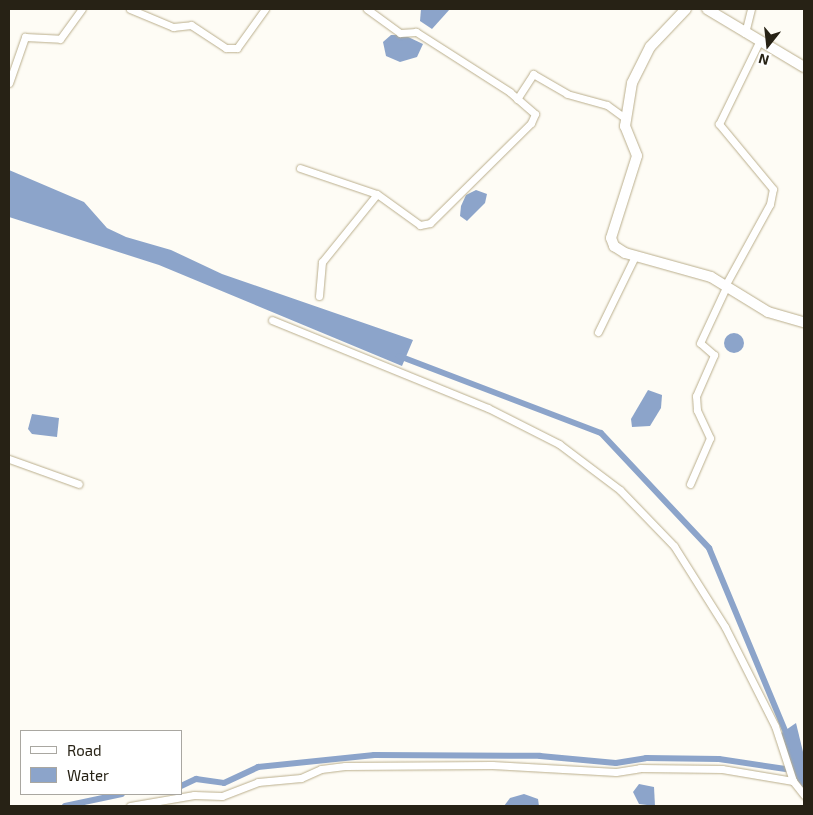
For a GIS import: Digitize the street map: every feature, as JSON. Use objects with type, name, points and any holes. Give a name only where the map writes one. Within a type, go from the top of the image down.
[{"type":"street","points":[[9,83],[25,37],[60,39],[82,9]]},
{"type":"street","points":[[130,9],[173,27],[191,25],[226,48],[237,48],[265,9]]},
{"type":"street","points":[[300,168],[377,194],[420,225],[430,223],[531,123],[535,114],[517,99],[416,32],[400,33],[367,9]]},
{"type":"street","points":[[686,9],[643,59],[632,83],[626,119],[637,156],[611,238],[614,246],[635,256],[726,284],[768,312],[804,322]]},
{"type":"street","points":[[707,9],[759,42],[804,67]]},
{"type":"street","points":[[745,33],[751,9]]},
{"type":"street","points":[[690,484],[710,438],[697,410],[696,396],[714,355],[700,343],[726,284],[770,204],[773,189],[719,124],[759,42]]},
{"type":"street","points":[[517,99],[534,74],[567,94],[608,105],[626,119]]},
{"type":"street","points":[[319,296],[322,262],[377,194]]},
{"type":"street","points":[[598,332],[635,256]]},
{"type":"street","points":[[272,320],[488,408],[559,444],[620,490],[674,546],[725,627],[775,726],[784,762],[791,778],[804,795]]},
{"type":"street","points":[[9,459],[79,484]]},
{"type":"street","points":[[130,806],[194,795],[222,796],[258,782],[301,778],[321,769],[345,766],[492,765],[616,772],[640,768],[722,769],[791,778]]},
{"type":"water","points":[[421,9],[450,9],[432,29],[420,21]]},
{"type":"water","points":[[391,35],[404,35],[423,44],[417,57],[400,62],[386,56],[383,42]]},
{"type":"water","points":[[9,170],[84,202],[107,228],[126,237],[171,250],[222,274],[413,340],[402,366],[159,265],[9,217]]},
{"type":"water","points":[[476,190],[487,194],[485,203],[467,221],[460,216],[461,206],[466,195]]},
{"type":"water","points":[[730,333],[738,333],[744,339],[744,347],[738,353],[730,353],[724,347],[724,339]]},
{"type":"water","points":[[648,390],[662,395],[661,408],[650,426],[632,427],[631,419]]},
{"type":"water","points":[[32,414],[59,418],[57,437],[32,434],[28,429]]},
{"type":"water","points":[[796,723],[804,756],[804,789],[795,780],[780,734]]},
{"type":"water","points":[[639,784],[654,787],[655,806],[639,804],[633,792]]},
{"type":"water","points":[[524,794],[538,799],[539,806],[504,806],[510,798]]},
{"type":"waterway","points":[[399,356],[601,433],[709,548],[788,738]]},
{"type":"waterway","points":[[182,786],[196,779],[224,783],[258,767],[374,755],[540,756],[616,763],[646,758],[719,759],[792,770]]},
{"type":"waterway","points":[[65,806],[117,795]]}]
